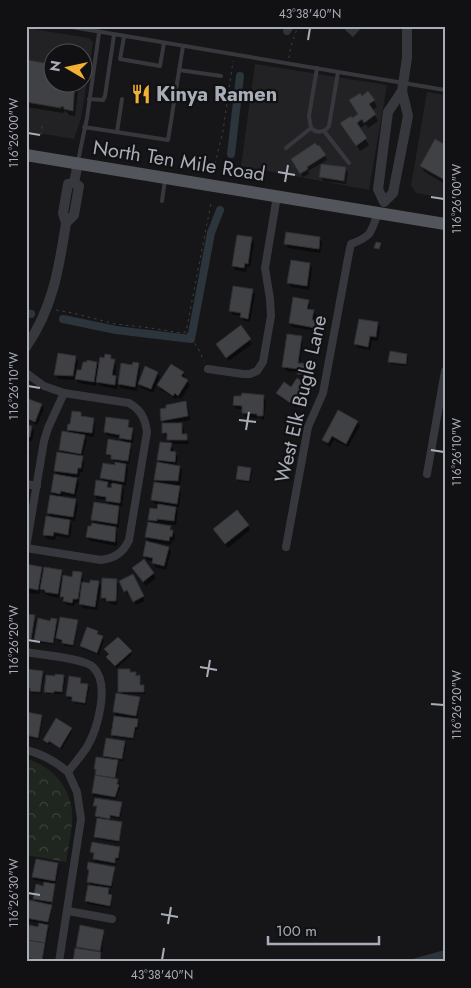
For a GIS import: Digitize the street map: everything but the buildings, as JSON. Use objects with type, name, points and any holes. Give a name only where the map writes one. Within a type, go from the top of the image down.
[{"type":"main road","name":"North Ten Mile Road","points":[[26,155],[278,196],[382,209],[445,224]]},
{"type":"street","points":[[382,209],[393,193],[408,116],[403,87],[408,58],[407,26]]},
{"type":"street","points":[[382,209],[378,189],[388,112],[403,87]]},
{"type":"street","points":[[26,347],[48,308],[58,272],[66,223],[63,213],[68,184],[74,183],[78,163]]},
{"type":"street","points":[[207,366],[243,374],[256,371],[263,362],[271,324],[270,299],[264,268],[278,196]]},
{"type":"street","name":"West Elk Bugle Lane","points":[[286,547],[308,427],[323,393],[348,253],[351,244],[366,238],[372,231],[382,209]]},
{"type":"street","points":[[427,474],[445,371]]},
{"type":"street","points":[[26,373],[44,386],[64,393],[129,403],[136,407],[146,421],[147,432],[129,540],[121,553],[112,558],[101,560],[26,548],[48,428],[64,393]]},
{"type":"street","points":[[26,484],[37,486]]},
{"type":"street","points":[[26,652],[81,661],[93,667],[100,680],[103,689],[96,726],[86,747],[68,772]]},
{"type":"street","points":[[26,750],[38,753],[54,761],[68,772],[77,792],[81,819],[59,962]]},
{"type":"street","points":[[68,911],[112,918]]},
{"type":"lane","points":[[66,26],[317,68],[403,87],[445,90]]},
{"type":"lane","points":[[78,163],[99,33]]},
{"type":"lane","points":[[89,99],[103,100],[105,96],[114,35]]},
{"type":"lane","points":[[124,37],[120,59],[160,66],[164,43]]},
{"type":"lane","points":[[84,127],[168,140],[183,46]]},
{"type":"lane","points":[[311,128],[309,116],[317,68]]},
{"type":"lane","points":[[180,70],[221,76]]},
{"type":"lane","points":[[311,128],[317,131],[324,131],[329,126],[338,72]]},
{"type":"lane","points":[[117,132],[122,99]]},
{"type":"lane","points":[[286,148],[311,128]]},
{"type":"lane","points":[[324,131],[349,163]]},
{"type":"lane","points":[[162,200],[166,178]]},
{"type":"path","points":[[288,63],[291,46],[298,26]]},
{"type":"path","points":[[215,164],[223,130],[234,54]]},
{"type":"path","points":[[41,135],[42,125]]},
{"type":"path","points":[[207,366],[186,332],[211,203]]},
{"type":"path","points":[[55,310],[115,324],[181,334],[186,332]]},
{"type":"shaded area","points":[[348,26],[363,26],[353,37],[345,30]]},
{"type":"shaded area","points":[[26,28],[89,38],[93,43],[92,49],[92,42],[42,42],[42,92],[85,92],[81,118],[74,139],[26,131]]},
{"type":"shaded area","points":[[255,64],[387,85],[369,190],[241,166]]},
{"type":"shaded area","points":[[427,92],[445,95],[445,198],[416,193],[411,185]]},
{"type":"green space","points":[[26,759],[46,768],[54,774],[61,782],[70,801],[72,828],[66,862],[26,855]]},
{"type":"waterway","points":[[287,31],[290,26]]},
{"type":"waterway","points":[[231,154],[240,76]]},
{"type":"waterway","points":[[63,319],[116,330],[191,339],[211,233],[220,210]]},
{"type":"waterway","points":[[26,313],[31,314]]},
{"type":"waterway","points":[[416,962],[445,954]]},
{"type":"place","name":"Kinya Ramen","points":[[141,94]]}]
